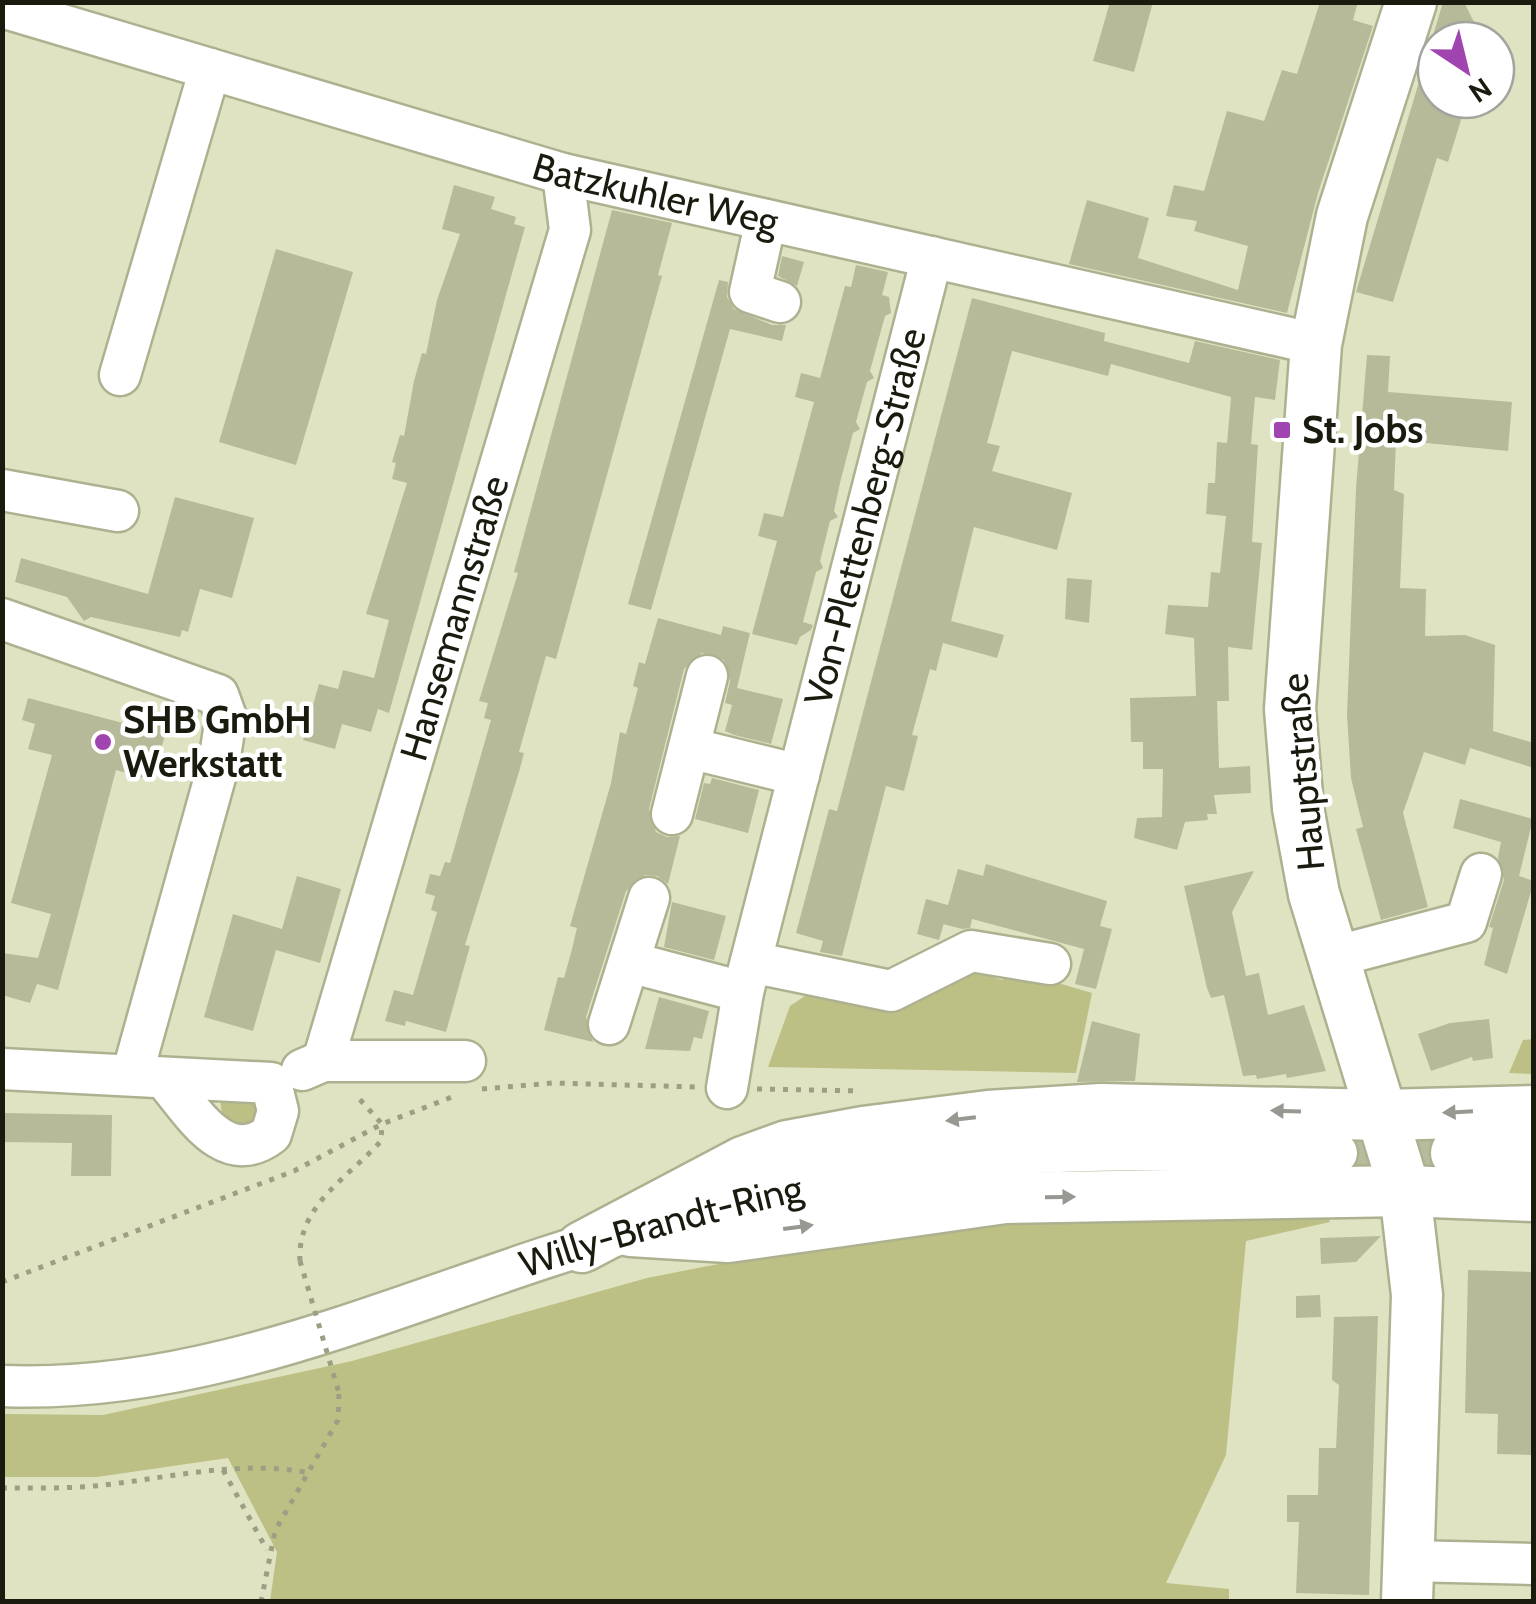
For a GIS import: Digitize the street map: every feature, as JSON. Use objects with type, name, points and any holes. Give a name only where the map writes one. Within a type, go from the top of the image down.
[{"type":"main road","name":"Hauptstraße","points":[[1407,1581],[1417,1295],[1405,1191],[1314,894],[1298,808],[1290,708],[1316,344],[1342,216],[1411,2]]},
{"type":"main road","points":[[582,1247],[744,1162],[787,1146],[863,1132],[988,1116],[1101,1108],[1383,1116],[1534,1110]]},
{"type":"main road","points":[[1456,1153],[1534,1154]]},
{"type":"main road","points":[[631,1231],[728,1236],[1004,1198],[1405,1191],[1534,1196]]},
{"type":"street","name":"Batzkuhler Weg","points":[[5,18],[210,70],[564,174],[1316,344]]},
{"type":"street","points":[[120,375],[210,70]]},
{"type":"street","name":"Hansemannstraße","points":[[323,1061],[570,230],[564,174]]},
{"type":"street","points":[[766,220],[750,292],[780,302]]},
{"type":"street","name":"Von-Plettenberg-Straße","points":[[727,1088],[747,977],[932,257]]},
{"type":"street","points":[[2,490],[118,511]]},
{"type":"street","points":[[2,619],[218,695],[226,716],[219,763],[148,1076]]},
{"type":"street","points":[[672,814],[707,676]]},
{"type":"street","points":[[689,748],[799,775]]},
{"type":"street","points":[[1333,957],[1466,922],[1481,874]]},
{"type":"street","points":[[609,1024],[649,898]]},
{"type":"street","points":[[628,962],[891,991],[971,951],[1050,964]]},
{"type":"street","points":[[2,1069],[270,1082],[323,1061],[466,1083]]},
{"type":"street","points":[[148,1076],[224,1144],[243,1148],[262,1141],[275,1124],[278,1111],[270,1082]]},
{"type":"street","name":"Willy-Brandt-Ring","points":[[2,1386],[45,1388],[134,1380],[248,1356],[631,1231],[794,1188],[972,1158],[1132,1149],[1337,1153]]},
{"type":"street","points":[[1407,1581],[1534,1564]]},
{"type":"path","points":[[2,1282],[294,1171],[466,1083],[727,1088]]},
{"type":"path","points":[[261,1602],[268,1550],[305,1472],[338,1420],[340,1393],[300,1260],[299,1243],[308,1217],[381,1141],[382,1124]]},
{"type":"path","points":[[2,1488],[109,1485],[264,1465],[305,1472]]},
{"type":"path","points":[[223,1470],[268,1550]]},
{"type":"green space","points":[[967,968],[1002,980],[1021,972],[1092,993],[1076,1073],[768,1067],[790,1006],[820,986]]},
{"type":"green space","points":[[1533,1039],[1533,1074],[1509,1073],[1523,1040]]},
{"type":"green space","points":[[249,1093],[264,1112],[246,1131],[222,1116],[220,1098]]},
{"type":"green space","points":[[1326,1210],[1330,1222],[1246,1241],[1226,1455],[1166,1583],[1229,1589],[1229,1601],[270,1601],[277,1552],[228,1458],[97,1477],[3,1477],[3,1414],[103,1415],[352,1361],[647,1278],[973,1214]]},
{"type":"building","points":[[1110,2],[1153,2],[1134,72],[1093,61]]},
{"type":"building","points":[[1320,2],[1358,2],[1353,20],[1373,26],[1318,193],[1287,313],[1069,264],[1087,200],[1149,218],[1138,258],[1238,290],[1248,246],[1194,231],[1197,221],[1166,216],[1174,185],[1204,191],[1227,111],[1264,121],[1282,70],[1297,74]]},
{"type":"building","points":[[1443,2],[1464,2],[1473,20],[1438,20]]},
{"type":"building","points":[[1416,92],[1416,120],[1461,120],[1448,162],[1437,158],[1393,302],[1356,292]]},
{"type":"building","points":[[454,185],[495,197],[491,209],[516,217],[514,224],[525,227],[389,713],[378,709],[371,732],[342,724],[335,749],[303,740],[319,684],[338,689],[343,670],[374,678],[389,620],[366,614],[407,483],[392,479],[396,463],[392,462],[400,435],[404,436],[414,381],[422,353],[426,354],[437,300],[460,234],[442,229]]},
{"type":"building","points":[[612,210],[672,223],[658,275],[662,276],[556,659],[546,656],[519,752],[524,753],[519,772],[465,945],[470,946],[446,1032],[406,1021],[405,1026],[385,1021],[394,990],[413,995],[437,912],[431,910],[435,896],[425,893],[430,874],[440,876],[445,862],[450,863],[491,720],[484,718],[488,703],[479,701],[518,573],[514,572]]},
{"type":"building","points":[[276,249],[353,272],[296,465],[219,442]]},
{"type":"building","points":[[782,256],[804,262],[797,286],[778,276]]},
{"type":"building","points":[[856,265],[888,272],[882,295],[889,297],[891,313],[885,316],[870,371],[874,378],[867,382],[856,422],[860,429],[853,433],[840,483],[834,511],[838,517],[830,521],[820,561],[823,568],[816,572],[803,622],[813,625],[797,645],[752,634],[777,541],[758,536],[764,513],[783,517],[814,402],[795,397],[801,373],[820,378],[845,286],[851,287]]},
{"type":"building","points":[[719,280],[728,282],[727,297],[734,309],[772,325],[786,325],[782,341],[730,329],[651,610],[628,604]]},
{"type":"building","points":[[972,298],[1105,333],[1104,341],[1189,363],[1195,341],[1280,360],[1275,400],[1255,397],[1251,444],[1258,445],[1252,542],[1262,543],[1252,650],[1228,647],[1229,701],[1217,701],[1219,768],[1250,766],[1251,793],[1214,795],[1217,814],[1207,814],[1208,820],[1185,822],[1177,850],[1134,838],[1137,818],[1162,817],[1163,769],[1143,769],[1143,742],[1131,742],[1130,698],[1196,696],[1194,638],[1165,634],[1168,605],[1208,607],[1211,572],[1220,573],[1226,516],[1206,514],[1208,483],[1215,483],[1217,442],[1227,443],[1231,397],[1111,364],[1108,376],[1012,351],[987,443],[1000,446],[992,471],[1072,493],[1057,550],[974,527],[951,621],[1004,635],[997,658],[943,643],[936,671],[930,669],[912,735],[918,736],[904,791],[886,786],[842,956],[820,952],[823,941],[796,933],[829,809],[837,811]]},
{"type":"building","points":[[1367,355],[1390,356],[1388,392],[1512,402],[1508,451],[1396,440],[1394,490],[1404,494],[1400,588],[1426,589],[1425,636],[1465,635],[1495,645],[1493,731],[1534,743],[1534,768],[1470,748],[1465,765],[1424,752],[1403,813],[1428,907],[1381,920],[1356,829],[1363,827],[1351,778],[1347,715],[1356,488]]},
{"type":"building","points":[[175,497],[254,518],[232,598],[200,589],[188,632],[182,630],[180,637],[91,617],[84,621],[67,597],[15,582],[21,558],[148,594]]},
{"type":"building","points":[[1067,578],[1092,580],[1089,623],[1065,619]]},
{"type":"building","points":[[658,618],[721,635],[723,626],[750,633],[737,688],[783,699],[771,744],[734,735],[725,731],[732,705],[725,703],[730,681],[724,660],[702,653],[684,669],[649,809],[656,832],[667,837],[680,836],[668,884],[657,876],[645,875],[626,891],[586,1017],[593,1042],[544,1030],[558,977],[564,978],[571,953],[577,928],[570,926],[611,783],[620,732],[626,734],[638,688],[633,686],[639,662],[645,664]]},
{"type":"building","points":[[28,698],[138,727],[141,715],[168,723],[153,781],[116,770],[58,990],[37,984],[30,1003],[2,995],[2,953],[38,958],[51,914],[11,903],[52,755],[28,749],[35,724],[22,720]]},
{"type":"building","points":[[712,778],[759,790],[748,833],[695,819],[704,783],[710,784]]},
{"type":"building","points":[[1460,799],[1533,819],[1519,876],[1534,881],[1507,974],[1484,965],[1493,928],[1489,927],[1504,880],[1498,857],[1501,842],[1453,828]]},
{"type":"building","points":[[986,864],[1107,901],[1100,926],[1112,929],[1096,989],[1075,984],[1084,949],[972,919],[970,928],[944,924],[939,940],[917,934],[926,899],[948,905],[958,869],[983,876]]},
{"type":"building","points":[[1254,871],[1232,912],[1246,976],[1259,973],[1268,1015],[1304,1005],[1326,1071],[1287,1078],[1286,1074],[1257,1079],[1256,1075],[1243,1076],[1224,995],[1211,998],[1207,988],[1184,886]]},
{"type":"building","points":[[297,876],[341,889],[320,963],[276,950],[253,1031],[204,1017],[233,914],[282,929]]},
{"type":"building","points":[[672,902],[726,916],[714,960],[664,947]]},
{"type":"building","points":[[659,997],[709,1011],[702,1039],[694,1037],[690,1051],[645,1049]]},
{"type":"building","points":[[1489,1019],[1493,1058],[1473,1061],[1472,1057],[1431,1071],[1418,1034],[1450,1023]]},
{"type":"building","points":[[1092,1021],[1140,1034],[1135,1081],[1077,1082]]},
{"type":"building","points":[[2,1113],[112,1115],[111,1176],[71,1176],[72,1143],[2,1142]]},
{"type":"building","points":[[1381,1236],[1356,1262],[1321,1264],[1320,1238]]},
{"type":"building","points":[[1468,1270],[1534,1272],[1534,1455],[1497,1454],[1498,1414],[1465,1413]]},
{"type":"building","points":[[1320,1295],[1321,1317],[1296,1318],[1296,1296]]},
{"type":"building","points":[[1378,1316],[1369,1595],[1296,1593],[1299,1522],[1287,1522],[1287,1495],[1318,1495],[1319,1448],[1336,1448],[1339,1385],[1332,1380],[1334,1317]]},
{"type":"tunnel","points":[[1337,1153],[1456,1153]]},
{"type":"place","name":"St. Jobs","points":[[1282,430]]},
{"type":"place","name":"SHB GmbH Werkstatt","points":[[103,742]]}]
